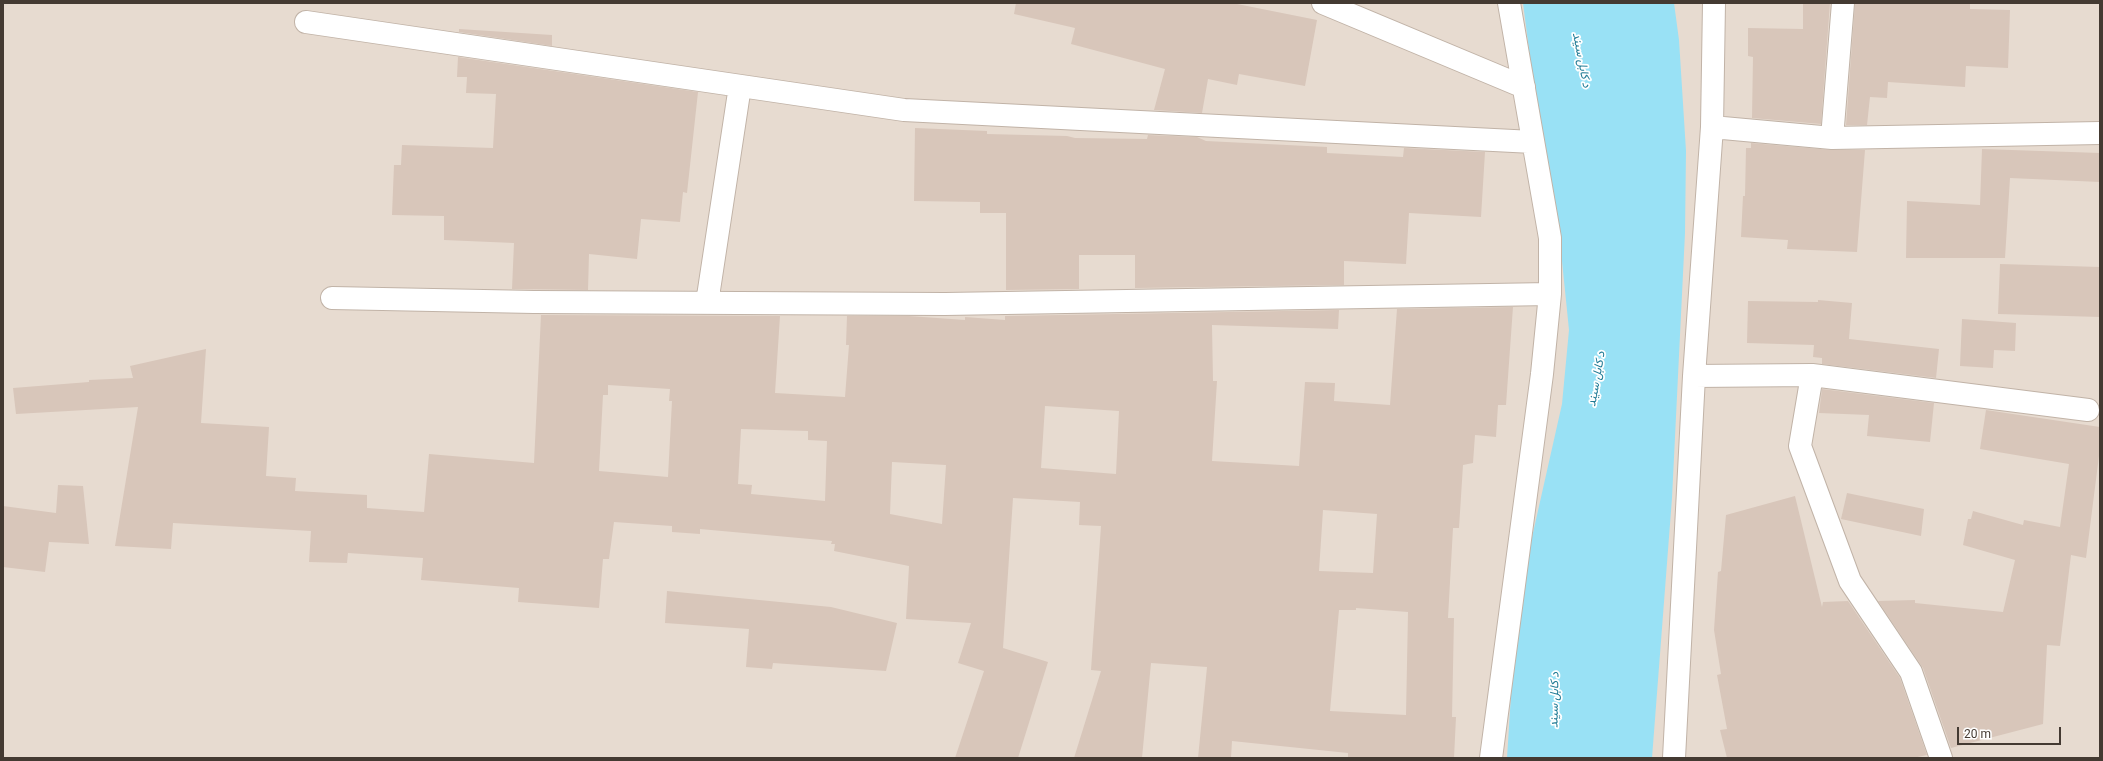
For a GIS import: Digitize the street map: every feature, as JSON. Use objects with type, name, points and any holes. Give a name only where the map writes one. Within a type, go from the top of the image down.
[{"type":"street","points":[[1323,3],[1524,87]]},
{"type":"street","points":[[1491,758],[1542,374],[1550,294],[1550,238],[1509,3]]},
{"type":"street","points":[[1674,758],[1694,376],[1712,127],[1714,3]]},
{"type":"street","points":[[1832,138],[1843,3]]},
{"type":"street","points":[[306,22],[904,110],[1533,142]]},
{"type":"street","points":[[707,303],[740,86]]},
{"type":"street","points":[[1712,127],[1832,138],[2100,133]]},
{"type":"street","points":[[332,298],[526,302],[945,304],[1550,294]]},
{"type":"street","points":[[1694,376],[1812,375],[2088,410]]},
{"type":"street","points":[[1812,375],[1800,446],[1850,581],[1911,672],[1941,758]]},
{"type":"shaded area","points":[[3,3],[2100,3],[2100,758],[3,758]]},
{"type":"water","name":"د کابل سيند","points":[[1523,3],[1674,3],[1679,40],[1686,151],[1685,233],[1672,498],[1652,758],[1507,758],[1514,648],[1526,564],[1562,404],[1569,330],[1562,261],[1538,120]]},
{"type":"building","points":[[1016,3],[1232,3],[1317,20],[1305,86],[1239,74],[1237,85],[1208,79],[1202,113],[1154,110],[1165,69],[1071,44],[1075,28],[1014,14]]},
{"type":"building","points":[[1803,3],[1830,3],[1821,124],[1752,118],[1753,57],[1748,56],[1748,28],[1803,29]]},
{"type":"building","points":[[1855,3],[1970,3],[1970,9],[2010,10],[2008,68],[1966,66],[1965,87],[1888,82],[1887,98],[1870,97],[1867,125],[1846,125]]},
{"type":"building","points":[[459,29],[552,35],[552,46],[459,32]]},
{"type":"building","points":[[458,57],[698,92],[687,193],[683,192],[680,222],[641,219],[637,259],[589,254],[588,290],[512,289],[514,243],[444,240],[444,216],[392,215],[394,165],[401,165],[402,145],[493,148],[496,94],[466,93],[467,77],[457,77]]},
{"type":"building","points":[[915,128],[987,131],[987,134],[1067,136],[1075,138],[1147,139],[1148,135],[1197,137],[1206,141],[1327,147],[1327,153],[1403,157],[1404,148],[1485,152],[1481,217],[1409,213],[1406,264],[1344,261],[1344,285],[1135,288],[1135,255],[1079,255],[1079,289],[1006,290],[1006,213],[980,213],[980,202],[914,201]]},
{"type":"building","points":[[1751,143],[1831,150],[1865,150],[1857,252],[1787,249],[1788,240],[1741,237],[1743,196],[1745,196],[1746,148],[1751,148]]},
{"type":"building","points":[[1982,149],[2100,153],[2100,182],[2010,178],[2005,258],[1906,258],[1907,201],[1980,205]]},
{"type":"building","points":[[2000,264],[2100,267],[2100,317],[1998,314]]},
{"type":"building","points":[[1818,300],[1852,303],[1849,339],[1939,349],[1936,378],[1822,364],[1822,358],[1813,357],[1814,345],[1747,343],[1748,301],[1818,302]]},
{"type":"building","points":[[1513,307],[1506,405],[1498,405],[1496,437],[1475,435],[1473,463],[1463,465],[1459,528],[1453,528],[1448,618],[1454,618],[1452,717],[1456,717],[1454,758],[1348,758],[1348,753],[1232,741],[1231,758],[1198,758],[1207,667],[1151,663],[1142,758],[1074,758],[1101,671],[1091,670],[1101,526],[1079,525],[1080,502],[1013,498],[1003,648],[1048,662],[1018,758],[955,758],[984,671],[958,663],[971,623],[906,619],[909,566],[834,551],[835,544],[831,544],[832,541],[700,529],[700,534],[672,532],[672,526],[614,522],[609,559],[603,559],[599,608],[518,602],[519,588],[421,580],[423,558],[348,553],[347,563],[309,562],[311,531],[173,523],[171,549],[115,546],[138,407],[16,414],[13,388],[89,382],[89,380],[133,378],[130,366],[206,349],[201,423],[269,427],[266,476],[296,478],[295,491],[367,495],[367,508],[424,512],[429,454],[534,463],[541,315],[780,316],[775,393],[845,397],[849,345],[846,345],[847,316],[909,316],[965,320],[965,317],[1005,320],[1005,316],[1339,310],[1338,329],[1212,325],[1213,381],[1217,381],[1212,461],[1299,466],[1305,382],[1335,383],[1334,401],[1390,405],[1397,309]],"holes":[[[608,385],[670,389],[669,401],[672,401],[668,477],[599,471],[603,395],[608,395]],[[1045,406],[1119,411],[1116,474],[1041,468]],[[741,429],[808,431],[808,440],[827,441],[825,501],[751,494],[752,485],[738,484]],[[892,462],[946,465],[942,524],[890,514]],[[1323,510],[1377,514],[1373,573],[1319,571]],[[1356,608],[1408,612],[1406,715],[1330,711],[1339,610],[1356,610]]]},
{"type":"building","points":[[1962,319],[2016,323],[2015,351],[1994,350],[1993,368],[1960,366]]},
{"type":"building","points":[[1822,389],[1934,403],[1930,442],[1867,436],[1869,415],[1819,413]]},
{"type":"building","points":[[1986,410],[2100,427],[2100,448],[2086,558],[2071,555],[2060,646],[2047,645],[2043,724],[1951,748],[1923,668],[1878,601],[1915,600],[1915,603],[2003,612],[2015,560],[1963,545],[1968,519],[1971,519],[1973,511],[2023,525],[2024,520],[2060,527],[2069,464],[1980,449]]},
{"type":"building","points":[[58,485],[83,486],[89,544],[49,542],[45,572],[3,567],[3,506],[56,513]]},
{"type":"building","points":[[1847,493],[1924,509],[1921,536],[1841,519]]},
{"type":"building","points":[[1795,496],[1822,607],[1823,602],[1848,601],[1900,678],[1927,755],[1913,758],[1727,758],[1720,730],[1727,729],[1717,675],[1721,674],[1714,630],[1718,572],[1721,571],[1726,515]]},
{"type":"building","points":[[667,591],[831,607],[897,623],[886,671],[773,663],[772,669],[746,667],[749,629],[665,623]]}]
